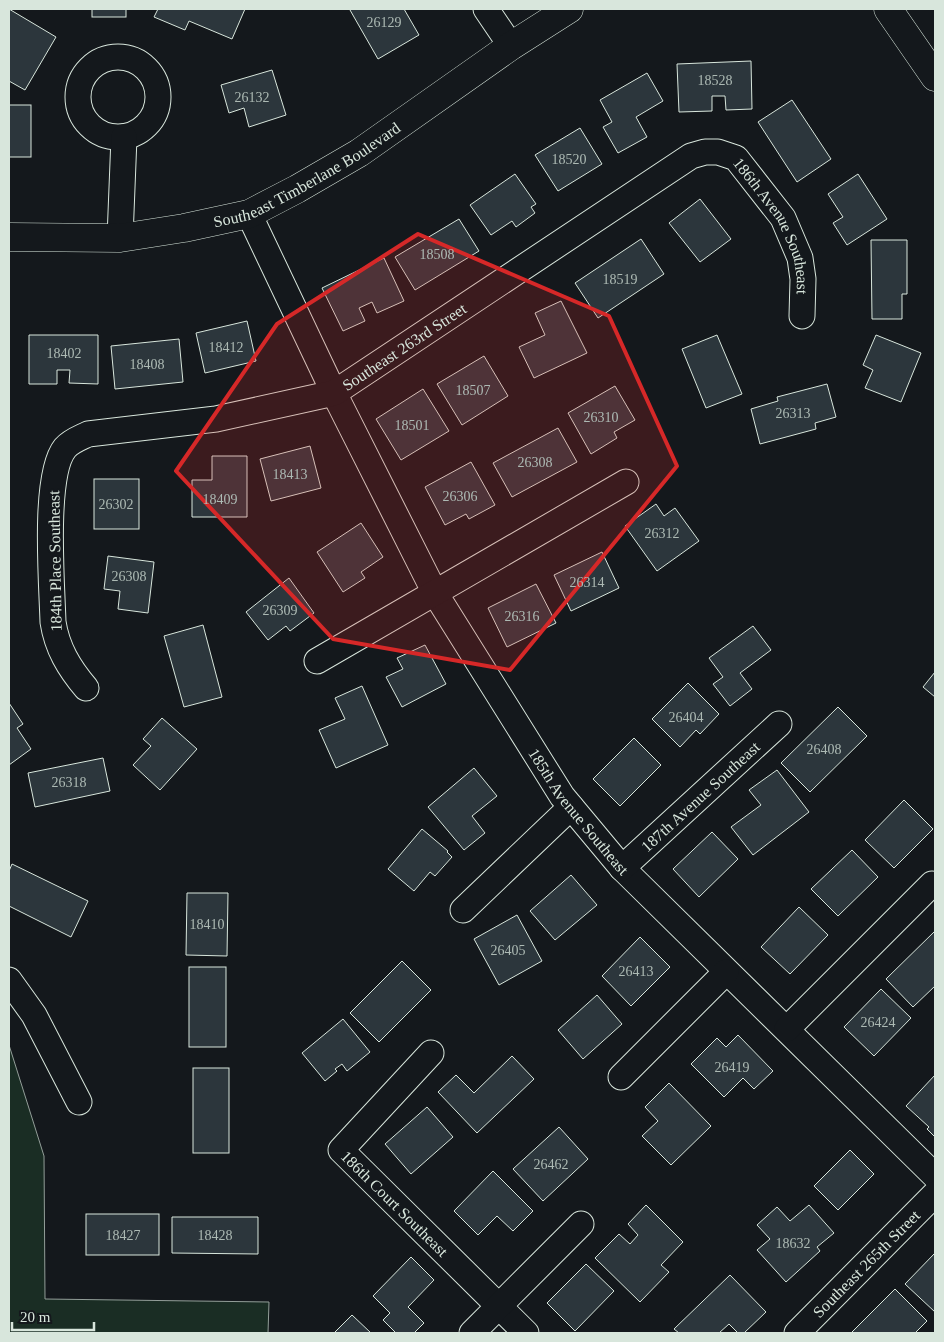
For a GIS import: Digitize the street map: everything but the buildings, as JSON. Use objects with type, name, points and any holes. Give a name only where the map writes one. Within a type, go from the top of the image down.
[{"type":"street","points":[[486,9],[511,46]]},
{"type":"street","name":"Southeast Timberlane Boulevard","points":[[9,237],[120,238],[184,228],[249,214],[359,153],[511,46],[569,9]]},
{"type":"street","points":[[888,9],[935,77]]},
{"type":"street","points":[[120,238],[124,137]]},
{"type":"street","name":"Southeast 263rd Street","points":[[60,456],[66,447],[88,434],[216,419],[334,393],[691,156],[705,152],[718,152]]},
{"type":"street","name":"186th Avenue Southeast","points":[[718,152],[736,158],[783,218],[800,258],[803,279],[802,316]]},
{"type":"street","name":"185th Avenue Southeast","points":[[249,214],[334,393],[435,593],[562,796],[622,868],[786,1029]]},
{"type":"street","name":"184th Place Southeast","points":[[60,456],[53,479],[51,508],[53,622],[60,650],[70,668],[86,688]]},
{"type":"street","points":[[317,661],[626,482]]},
{"type":"street","name":"187th Avenue Southeast","points":[[622,868],[779,724]]},
{"type":"street","points":[[462,910],[571,807]]},
{"type":"street","points":[[932,884],[786,1029],[935,1176]]},
{"type":"street","points":[[621,1076],[726,972]]},
{"type":"street","points":[[9,980],[34,1015],[79,1102]]},
{"type":"street","name":"186th Court Southeast","points":[[432,1053],[341,1150],[526,1333]]},
{"type":"street","name":"Southeast 265th Street","points":[[797,1333],[935,1194]]},
{"type":"street","points":[[472,1333],[581,1224]]},
{"type":"highlighted area","points":[[418,234],[609,316],[677,466],[510,670],[333,639],[176,471],[277,324]]},
{"type":"green space","points":[[9,1045],[44,1156],[45,1299],[269,1302],[268,1333],[9,1333]]}]
